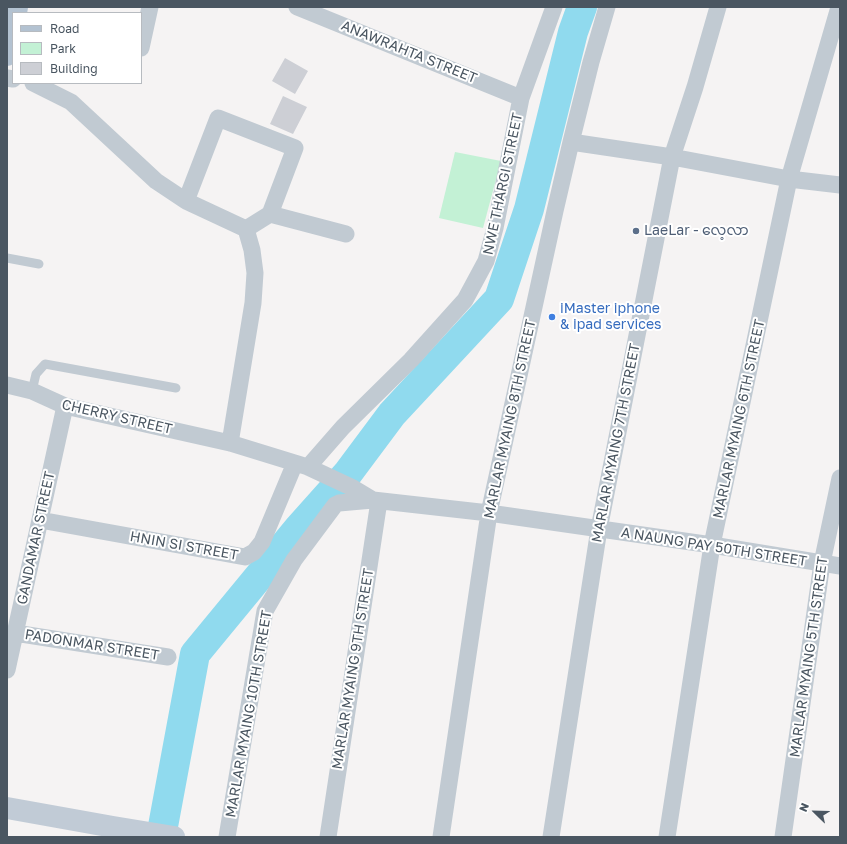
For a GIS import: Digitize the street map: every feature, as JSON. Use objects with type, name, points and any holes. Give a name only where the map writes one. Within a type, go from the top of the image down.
[{"type":"main road","points":[[7,55],[12,34]]},
{"type":"main road","points":[[7,808],[174,837]]},
{"type":"street","points":[[142,43],[150,7]]},
{"type":"street","name":"ANAWRAHTA STREET","points":[[297,7],[521,98]]},
{"type":"street","name":"NWE THARGI STREET","points":[[302,465],[411,360],[465,300],[486,261],[495,228],[521,98],[554,7]]},
{"type":"street","name":"MARLAR MYAING 8TH STREET","points":[[441,837],[489,512],[571,142],[591,62],[608,7]]},
{"type":"street","name":"MARLAR MYAING 7TH STREET","points":[[551,837],[599,529],[672,157],[695,87],[718,7]]},
{"type":"street","name":"MARLAR MYAING 6TH STREET","points":[[667,837],[712,545],[789,179],[839,7]]},
{"type":"street","points":[[35,84],[71,102],[156,181],[186,201],[246,229],[252,250],[255,273],[253,303],[230,442]]},
{"type":"street","points":[[186,201],[218,118],[295,148],[270,214],[246,229]]},
{"type":"street","points":[[571,142],[672,157],[789,179],[840,185]]},
{"type":"street","points":[[270,214],[346,234]]},
{"type":"street","name":"CHERRY STREET","points":[[7,385],[32,391],[65,406],[230,442],[302,465],[325,474],[353,488]]},
{"type":"street","name":"GANDAMAR STREET","points":[[7,670],[65,406]]},
{"type":"street","name":"HNIN SI STREET","points":[[40,520],[245,557],[254,552],[262,542],[302,465]]},
{"type":"street","name":"MARLAR MYAING 5TH STREET","points":[[783,837],[822,563],[840,478]]},
{"type":"street","name":"A NAUNG PAY 50TH STREET","points":[[353,488],[376,500],[489,512],[712,545],[840,566]]},
{"type":"street","name":"MARLAR MYAING 10TH STREET","points":[[227,837],[265,611],[294,560],[335,505],[339,503],[376,500]]},
{"type":"street","name":"MARLAR MYAING 9TH STREET","points":[[328,837],[376,500]]},
{"type":"street","name":"PADONMAR STREET","points":[[15,633],[168,658]]},
{"type":"lane","points":[[7,258],[39,264]]},
{"type":"lane","points":[[32,391],[36,374],[45,364],[176,388]]},
{"type":"green space","points":[[455,152],[501,161],[483,228],[439,218]]},
{"type":"building","points":[[285,58],[308,71],[295,94],[272,81]]},
{"type":"building","points":[[283,96],[307,107],[293,134],[270,124]]},
{"type":"waterway","points":[[161,837],[195,654],[298,529],[348,473],[392,414],[499,299],[529,209],[573,32],[582,7]]},
{"type":"place","name":"LaeLar - လေ့လာ","points":[[636,231]]},
{"type":"place","name":"iMaster iphone & ipad services","points":[[552,317]]}]
